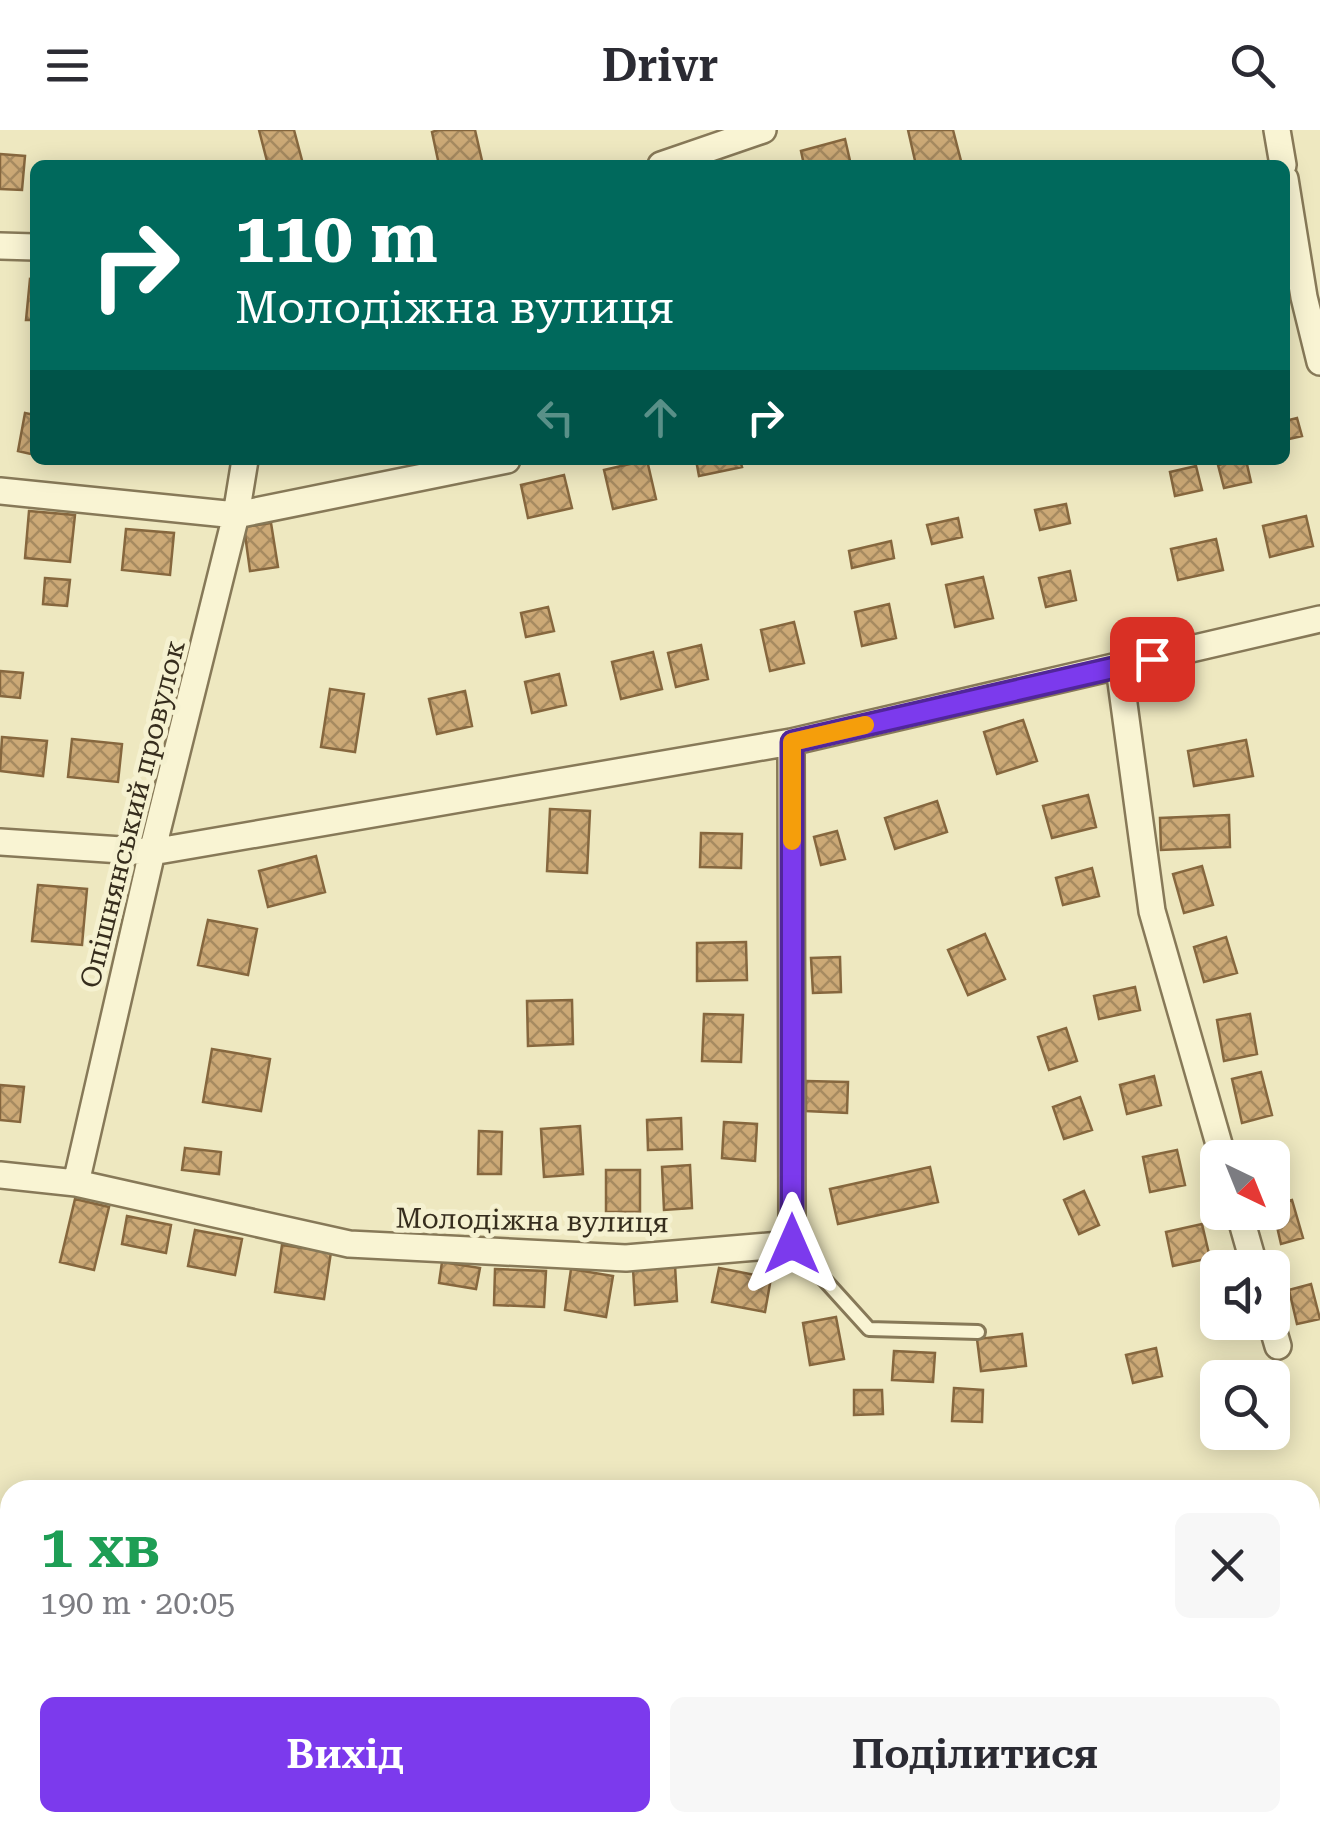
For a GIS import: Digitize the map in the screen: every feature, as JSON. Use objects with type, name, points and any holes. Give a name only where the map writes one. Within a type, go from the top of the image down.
[{"type":"street","points":[[675,160],[762,130]]},
{"type":"street","points":[[1277,130],[1282,160]]},
{"type":"street","points":[[1290,212],[1303,297],[1320,362]]},
{"type":"street","points":[[0,246],[30,247]]},
{"type":"street","name":"Опішнянський провулок","points":[[76,1183],[152,852],[236,516],[243,465]]},
{"type":"street","points":[[0,491],[236,516],[483,465]]},
{"type":"street","points":[[0,842],[152,852],[792,742],[1320,618]]},
{"type":"street","points":[[1119,667],[1152,911],[1218,1140]]},
{"type":"street","points":[[792,742],[792,1244]]},
{"type":"street","name":"Молодіжна вулиця","points":[[0,1176],[76,1183],[348,1244],[626,1258],[792,1244]]},
{"type":"lane","points":[[792,1244],[869,1329],[978,1332]]},
{"type":"building","points":[[259,130],[294,130],[302,160],[267,160]]},
{"type":"building","points":[[475,130],[482,160],[438,160],[432,132]]},
{"type":"building","points":[[908,130],[953,130],[961,160],[915,160]]},
{"type":"building","points":[[845,139],[850,160],[803,160],[801,151]]},
{"type":"building","points":[[0,154],[25,156],[22,190],[0,189]]},
{"type":"building","points":[[30,279],[30,320],[26,320]]},
{"type":"building","points":[[25,413],[30,414],[30,454],[18,451]]},
{"type":"building","points":[[1297,418],[1302,436],[1290,439],[1290,420]]},
{"type":"building","points":[[648,465],[656,499],[613,509],[604,470]]},
{"type":"building","points":[[697,465],[742,467],[699,476]]},
{"type":"building","points":[[1218,465],[1247,465],[1251,482],[1224,488]]},
{"type":"building","points":[[1196,466],[1202,490],[1175,496],[1170,472]]},
{"type":"building","points":[[564,475],[572,508],[528,518],[521,485]]},
{"type":"building","points":[[1066,504],[1070,523],[1040,530],[1035,510]]},
{"type":"building","points":[[29,511],[75,515],[70,562],[25,558]]},
{"type":"building","points":[[1306,516],[1313,546],[1270,557],[1263,526]]},
{"type":"building","points":[[958,518],[962,537],[932,544],[927,525]]},
{"type":"building","points":[[271,523],[278,567],[250,571],[244,527]]},
{"type":"building","points":[[126,529],[174,533],[170,575],[122,570]]},
{"type":"building","points":[[1216,539],[1223,570],[1178,580],[1171,549]]},
{"type":"building","points":[[891,541],[894,558],[852,568],[849,551]]},
{"type":"building","points":[[1070,571],[1076,600],[1046,607],[1039,578]]},
{"type":"building","points":[[983,577],[993,618],[955,627],[946,585]]},
{"type":"building","points":[[45,578],[70,580],[67,606],[43,604]]},
{"type":"building","points":[[889,604],[896,638],[862,646],[855,612]]},
{"type":"building","points":[[548,607],[554,631],[526,637],[521,613]]},
{"type":"building","points":[[794,622],[804,663],[770,671],[761,630]]},
{"type":"building","points":[[701,645],[708,679],[676,687],[668,653]]},
{"type":"building","points":[[653,652],[662,689],[621,699],[612,662]]},
{"type":"building","points":[[0,671],[23,673],[20,698],[0,696]]},
{"type":"building","points":[[559,674],[566,705],[532,713],[525,682]]},
{"type":"building","points":[[330,689],[364,694],[355,752],[321,747]]},
{"type":"building","points":[[465,691],[472,726],[437,734],[429,699]]},
{"type":"building","points":[[1023,720],[1037,761],[997,774],[984,732]]},
{"type":"building","points":[[2,737],[47,741],[43,776],[0,771]]},
{"type":"building","points":[[72,739],[122,744],[118,782],[68,777]]},
{"type":"building","points":[[1246,740],[1253,776],[1194,786],[1188,751]]},
{"type":"building","points":[[1088,795],[1096,827],[1052,838],[1043,806]]},
{"type":"building","points":[[937,801],[947,832],[895,849],[885,818]]},
{"type":"building","points":[[550,809],[590,811],[587,873],[547,871]]},
{"type":"building","points":[[1229,815],[1230,847],[1161,850],[1160,818]]},
{"type":"building","points":[[837,831],[845,859],[821,865],[814,837]]},
{"type":"building","points":[[701,833],[742,834],[741,868],[700,867]]},
{"type":"building","points":[[316,856],[325,892],[268,907],[259,871]]},
{"type":"building","points":[[1202,866],[1213,905],[1184,913],[1173,874]]},
{"type":"building","points":[[1092,868],[1099,896],[1063,905],[1056,878]]},
{"type":"building","points":[[38,885],[87,889],[82,945],[32,941]]},
{"type":"building","points":[[208,920],[257,929],[248,975],[198,965]]},
{"type":"building","points":[[985,934],[1005,979],[968,995],[948,950]]},
{"type":"building","points":[[1226,937],[1237,973],[1204,982],[1194,947]]},
{"type":"building","points":[[746,942],[747,980],[697,981],[697,943]]},
{"type":"building","points":[[840,957],[841,992],[813,993],[811,958]]},
{"type":"building","points":[[1135,987],[1140,1010],[1099,1019],[1094,996]]},
{"type":"building","points":[[572,1000],[573,1044],[528,1046],[527,1001]]},
{"type":"building","points":[[704,1014],[743,1015],[741,1062],[702,1061]]},
{"type":"building","points":[[1250,1014],[1257,1054],[1224,1061],[1217,1020]]},
{"type":"building","points":[[1066,1028],[1077,1061],[1049,1070],[1038,1037]]},
{"type":"building","points":[[212,1049],[270,1059],[261,1111],[203,1102]]},
{"type":"building","points":[[1261,1072],[1272,1115],[1242,1123],[1232,1079]]},
{"type":"building","points":[[1154,1076],[1161,1105],[1127,1114],[1120,1085]]},
{"type":"building","points":[[806,1081],[848,1082],[847,1113],[806,1111]]},
{"type":"building","points":[[0,1085],[24,1087],[20,1122],[0,1120]]},
{"type":"building","points":[[1080,1097],[1092,1130],[1064,1139],[1053,1107]]},
{"type":"building","points":[[681,1118],[682,1149],[648,1150],[647,1120]]},
{"type":"building","points":[[724,1122],[757,1124],[755,1161],[722,1158]]},
{"type":"building","points":[[580,1126],[583,1174],[544,1177],[541,1129]]},
{"type":"building","points":[[479,1131],[502,1132],[501,1174],[478,1174]]},
{"type":"building","points":[[185,1148],[221,1152],[219,1174],[182,1170]]},
{"type":"building","points":[[1177,1150],[1185,1185],[1150,1192],[1143,1157]]},
{"type":"building","points":[[690,1165],[692,1208],[664,1210],[662,1167]]},
{"type":"building","points":[[930,1167],[938,1202],[838,1224],[830,1189]]},
{"type":"building","points":[[606,1170],[640,1170],[640,1212],[606,1212]]},
{"type":"building","points":[[1084,1191],[1099,1225],[1079,1234],[1064,1200]]},
{"type":"building","points":[[75,1199],[109,1207],[94,1270],[60,1262]]},
{"type":"building","points":[[1290,1200],[1303,1238],[1281,1244],[1278,1230],[1290,1230]]},
{"type":"building","points":[[127,1216],[171,1225],[166,1253],[122,1244]]},
{"type":"building","points":[[1200,1224],[1208,1250],[1200,1250],[1200,1260],[1173,1266],[1166,1232]]},
{"type":"building","points":[[195,1230],[242,1239],[235,1275],[188,1266]]},
{"type":"building","points":[[282,1245],[331,1252],[324,1299],[275,1292]]},
{"type":"building","points":[[442,1262],[480,1268],[476,1289],[439,1283]]},
{"type":"building","points":[[675,1265],[677,1301],[635,1305],[633,1268]]},
{"type":"building","points":[[719,1268],[771,1278],[765,1312],[712,1302]]},
{"type":"building","points":[[495,1269],[546,1271],[544,1307],[494,1305]]},
{"type":"building","points":[[571,1269],[613,1276],[606,1317],[565,1310]]},
{"type":"building","points":[[1311,1284],[1320,1319],[1297,1324],[1290,1290]]},
{"type":"building","points":[[836,1317],[844,1359],[810,1365],[803,1323]]},
{"type":"building","points":[[1022,1334],[1026,1366],[981,1371],[977,1339]]},
{"type":"building","points":[[1156,1348],[1162,1376],[1133,1383],[1126,1355]]},
{"type":"building","points":[[894,1351],[935,1353],[933,1382],[892,1380]]},
{"type":"building","points":[[954,1388],[983,1390],[982,1422],[952,1421]]},
{"type":"building","points":[[854,1390],[882,1390],[883,1414],[854,1415]]},
{"type":"slow traffic","points":[[792,841],[792,742],[865,725]]},
{"type":"route","points":[[792,1244],[792,742],[1152,659]]}]
